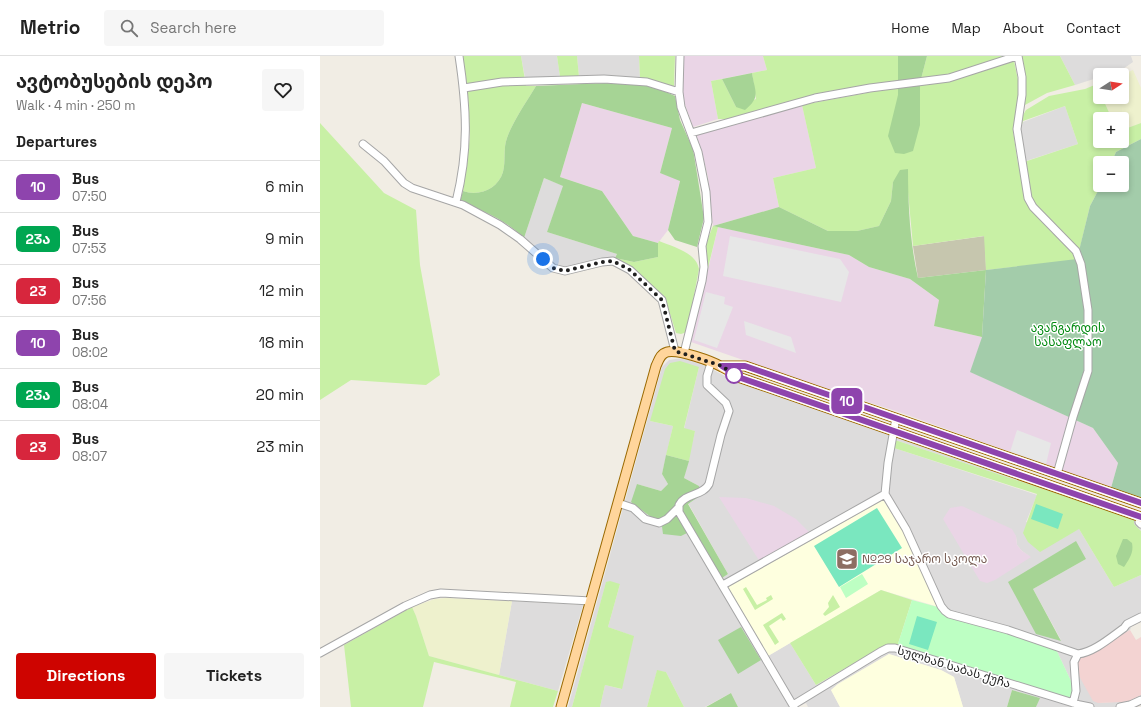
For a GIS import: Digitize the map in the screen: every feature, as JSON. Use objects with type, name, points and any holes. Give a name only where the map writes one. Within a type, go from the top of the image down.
[{"type":"main road","points":[[561,707],[656,366],[660,356],[666,352],[680,352],[722,366],[745,366],[1141,503]]},
{"type":"main road","points":[[722,366],[741,378],[1141,517]]},
{"type":"street","points":[[456,202],[462,180],[467,134],[464,88],[459,56]]},
{"type":"street","points":[[680,56],[679,92],[681,107],[698,152],[706,192],[708,222],[702,246],[704,267],[702,281],[680,352]]},
{"type":"street","points":[[691,133],[815,98],[870,88],[949,78],[1018,56],[1022,77],[1022,95],[1016,129],[1028,198],[1033,207],[1076,251],[1081,264],[1088,310],[1088,371],[1057,474]]},
{"type":"street","points":[[464,88],[502,82],[604,79],[647,82],[679,92]]},
{"type":"street","points":[[363,144],[384,160],[404,183],[412,188],[456,202],[500,225],[520,239],[553,268],[565,271],[602,262],[613,261],[630,270],[662,300],[680,352]]},
{"type":"street","points":[[618,503],[633,508],[645,519],[659,523],[667,519],[678,508],[678,505],[683,498],[707,489],[729,411],[726,403],[708,385],[707,376],[711,363]]},
{"type":"street","points":[[896,418],[888,463],[885,494],[906,529],[944,611],[954,616],[1015,632],[1078,654],[1092,650],[1124,628],[1127,624],[1141,617]]},
{"type":"street","points":[[723,585],[885,494]]},
{"type":"street","name":"სულხან საბას ქუჩა","points":[[678,508],[697,543],[794,706],[880,652],[888,648],[895,648],[1077,705],[1090,707]]},
{"type":"street","points":[[1141,517],[1139,522],[1141,524]]},
{"type":"street","points":[[320,652],[405,606],[430,595],[441,593],[591,601]]},
{"type":"street","points":[[1077,705],[1074,662],[1078,654]]},
{"type":"street","points":[[1120,707],[1130,705],[1141,700]]},
{"type":"shaded area","points":[[521,56],[557,56],[560,77],[525,78]]},
{"type":"shaded area","points":[[577,56],[639,56],[640,78],[610,75],[579,77]]},
{"type":"shaded area","points":[[684,56],[763,56],[767,70],[711,81],[718,119],[693,127],[683,99],[682,86]]},
{"type":"shaded area","points":[[1060,56],[1131,56],[1133,62],[1124,68],[1093,68],[1093,79],[1075,85]]},
{"type":"shaded area","points":[[1133,70],[1141,88],[1141,123],[1129,127],[1129,112],[1109,112],[1105,104],[1129,104],[1129,72]]},
{"type":"shaded area","points":[[582,103],[672,128],[660,173],[680,180],[668,230],[658,243],[633,236],[602,191],[560,177]]},
{"type":"shaded area","points":[[802,105],[816,168],[773,178],[779,207],[713,226],[708,177],[696,134]]},
{"type":"shaded area","points":[[1065,106],[1078,144],[1026,161],[1021,128],[1023,122]]},
{"type":"shaded area","points":[[544,178],[564,186],[547,232],[617,254],[615,258],[566,268],[556,265],[524,238]]},
{"type":"shaded area","points":[[718,227],[849,255],[869,267],[910,279],[939,300],[934,326],[982,337],[971,372],[1093,428],[1118,463],[1111,488],[899,412],[691,342]]},
{"type":"shaded area","points":[[730,236],[840,259],[849,272],[841,302],[723,276]]},
{"type":"shaded area","points":[[985,236],[986,270],[918,278],[913,246]]},
{"type":"shaded area","points":[[706,292],[725,297],[724,304],[733,307],[717,348],[694,340]]},
{"type":"shaded area","points":[[744,321],[791,337],[796,353],[746,335]]},
{"type":"shaded area","points":[[683,358],[706,366],[736,382],[1141,519],[1141,531],[1133,524],[1134,519],[895,440],[894,448],[1037,495],[1026,522],[1079,529],[1114,587],[1141,575],[1141,620],[1132,625],[1130,630],[1101,647],[1098,703],[1129,701],[1141,695],[1141,705],[1137,707],[1036,707],[1039,698],[1012,690],[1007,707],[963,707],[954,677],[941,670],[889,654],[838,684],[831,690],[840,707],[808,707],[806,703],[798,707],[738,707],[731,693],[705,707],[684,707],[666,672],[657,671],[647,707],[600,707],[605,685],[621,689],[633,636],[608,627],[620,584],[606,583],[572,707],[568,707],[662,367],[669,360]],"holes":[[[699,367],[684,429],[695,431],[684,478],[699,486],[688,503],[728,574],[716,582],[687,533],[661,519],[637,484],[661,491],[668,484],[662,474],[673,426],[650,421]],[[883,500],[903,531],[939,607],[957,617],[1053,643],[1072,683],[890,645],[884,646],[816,685],[790,643],[768,656]],[[950,508],[1016,536],[1017,545],[1022,551],[1031,557]],[[1086,559],[1033,589],[1061,640],[1009,582]]]},
{"type":"shaded area","points":[[1017,430],[1051,443],[1046,464],[1010,452]]},
{"type":"shaded area","points":[[719,497],[746,498],[774,506],[796,519],[809,532],[760,562]]},
{"type":"shaded area","name":"№29 საჯარო სკოლა","points":[[883,500],[903,531],[939,607],[881,590],[768,656],[728,587]]},
{"type":"shaded area","points":[[962,506],[1012,529],[1016,536],[1017,545],[1022,551],[1031,557],[995,580],[987,583],[980,581],[943,519],[950,508]]},
{"type":"shaded area","points":[[446,598],[512,601],[499,675],[429,656],[412,607],[435,599]]},
{"type":"shaded area","points":[[512,601],[583,605],[558,691],[499,675]]},
{"type":"shaded area","points":[[1130,630],[1136,640],[1141,637],[1141,695],[1129,701],[1122,702],[1098,703],[1093,701],[1074,667],[1080,657]]},
{"type":"shaded area","points":[[889,654],[941,670],[954,677],[963,707],[840,707],[831,690],[838,684]]},
{"type":"green space","points":[[463,56],[521,56],[526,86],[536,86],[516,118],[507,138],[504,168],[501,178],[487,190],[475,193],[463,191],[470,137],[468,95]]},
{"type":"green space","points":[[557,56],[577,56],[579,77],[560,77]]},
{"type":"green space","points":[[639,56],[675,56],[674,87],[640,78]]},
{"type":"green space","points":[[763,56],[898,56],[898,81],[800,99],[727,119],[718,119],[711,81],[722,79],[736,107],[756,99],[752,73],[767,70]]},
{"type":"green space","points":[[898,56],[927,56],[920,83],[920,125],[913,151],[904,154],[895,153],[888,136],[898,95]]},
{"type":"green space","points":[[927,56],[1013,56],[1019,85],[1018,109],[1013,131],[1018,164],[1078,144],[1065,106],[1023,121],[1021,128],[1023,115],[1026,110],[1049,96],[1085,89],[1093,86],[1093,104],[1105,104],[1109,112],[1093,112],[1093,148],[1124,148],[1116,152],[1114,156],[1093,156],[1093,192],[1097,192],[1090,206],[1077,260],[986,270],[984,236],[913,246],[908,192],[908,169],[893,182],[891,201],[879,226],[857,231],[828,231],[779,207],[773,178],[816,168],[802,105],[898,87],[898,95],[920,125],[920,83]]},
{"type":"green space","points":[[1021,56],[1060,56],[1075,85],[1047,93],[1025,105],[1025,83]]},
{"type":"green space","points":[[752,73],[756,94],[753,101],[745,110],[736,107],[722,79]]},
{"type":"green space","points":[[605,83],[653,86],[675,96],[680,120],[693,149],[704,218],[697,247],[675,240],[668,230],[680,181],[660,173],[672,128],[582,103],[560,177],[602,191],[633,236],[658,243],[658,257],[634,262],[615,258],[617,254],[547,232],[563,186],[544,178],[524,238],[502,221],[486,212],[460,201],[463,191],[475,193],[487,190],[501,178],[504,168],[507,138],[516,118],[536,86]]},
{"type":"green space","points":[[320,123],[384,193],[416,210],[420,265],[440,375],[426,385],[351,380],[320,400]]},
{"type":"green space","points":[[1141,123],[1141,139],[1129,145],[1129,127]]},
{"type":"green space","name":"ავანგარდის სასაფლაო","points":[[1141,139],[1141,499],[1111,488],[1118,463],[1093,428],[970,372],[982,337],[986,270],[1077,259],[1090,206],[1097,192],[1129,192],[1129,156],[1114,156],[1116,152],[1124,148],[1129,148],[1129,145]]},
{"type":"green space","points":[[908,169],[910,224],[918,278],[986,270],[982,337],[934,326],[939,300],[910,279],[869,267],[849,255],[713,226],[779,207],[828,231],[857,231],[879,226],[891,201],[893,182],[900,170]]},
{"type":"green space","points":[[713,226],[718,227],[707,272],[704,248]]},
{"type":"green space","points":[[659,241],[689,254],[697,263],[699,269],[687,332],[681,334],[676,333],[665,297],[634,270],[615,258],[634,262],[658,257]]},
{"type":"green space","points":[[680,361],[699,367],[684,428],[695,431],[689,461],[666,455],[673,426],[650,421],[665,369],[670,363]]},
{"type":"green space","points":[[895,440],[1134,519],[1134,524],[1141,531],[1141,575],[1114,587],[1079,529],[1040,552],[1028,542],[1023,533],[1037,494],[894,448]]},
{"type":"green space","points":[[666,455],[689,461],[684,478],[699,486],[701,495],[688,504],[728,574],[716,582],[687,533],[681,536],[663,534],[661,519],[651,517],[631,502],[637,484],[661,491],[668,484],[662,474]]},
{"type":"green space","points":[[1036,504],[1063,514],[1058,529],[1031,519]]},
{"type":"green space","points":[[877,508],[902,548],[839,587],[814,546]]},
{"type":"green space","points":[[1123,539],[1127,539],[1132,543],[1131,556],[1124,567],[1118,564],[1116,556]]},
{"type":"green space","points":[[1076,541],[1086,559],[1033,589],[1061,641],[1036,634],[1008,582]]},
{"type":"green space","points":[[862,574],[868,584],[846,598],[840,587]]},
{"type":"green space","points":[[610,581],[620,584],[608,627],[634,636],[622,689],[605,685],[600,707],[572,707],[606,582]]},
{"type":"green space","points":[[746,587],[757,605],[767,600],[766,598],[771,595],[773,599],[755,610],[743,589]]},
{"type":"green space","points":[[881,590],[912,600],[897,647],[890,645],[884,646],[816,685],[790,643]]},
{"type":"green space","points":[[833,595],[840,607],[825,616],[823,614],[829,607],[828,603]]},
{"type":"green space","points":[[912,600],[945,609],[948,614],[1053,643],[1074,689],[1070,701],[897,647]]},
{"type":"green space","points":[[412,607],[429,656],[558,691],[553,707],[510,707],[516,682],[434,662],[423,707],[351,707],[344,645]]},
{"type":"green space","points":[[782,613],[786,619],[783,621],[781,618],[769,626],[779,642],[775,645],[763,625]]},
{"type":"green space","points":[[917,616],[937,622],[928,650],[909,644]]},
{"type":"green space","points":[[741,627],[761,660],[738,674],[718,640]]},
{"type":"green space","points":[[657,670],[666,672],[684,707],[647,707]]},
{"type":"green space","points":[[1012,690],[1040,698],[1036,707],[1007,707]]},
{"type":"green space","points":[[731,693],[738,707],[706,707]]},
{"type":"bus line","name":"10","points":[[1141,503],[745,366],[722,366],[741,378],[1141,517]]},
{"type":"place","name":"№29 საჯარო სკოლა","points":[[847,559]]},
{"type":"route","points":[[543,259],[553,268],[565,271],[602,262],[613,261],[630,270],[662,300],[675,351],[722,366],[734,375]]}]
